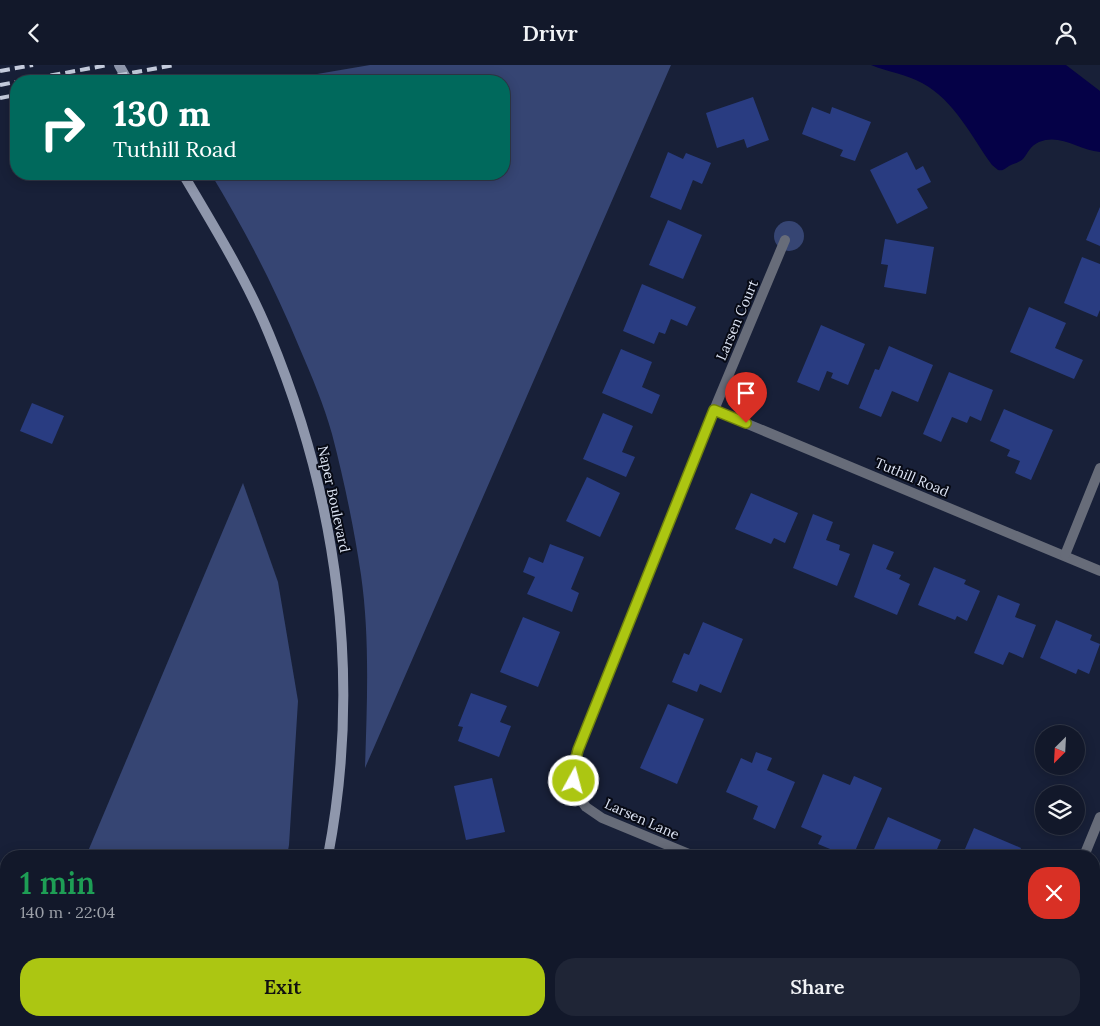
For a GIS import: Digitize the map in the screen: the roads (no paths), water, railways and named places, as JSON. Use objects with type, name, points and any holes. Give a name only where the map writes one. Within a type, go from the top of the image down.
[{"type":"main road","name":"Naper Boulevard","points":[[186,180],[236,266],[268,332],[291,389],[306,437],[328,530],[336,579],[343,673],[338,790],[329,850]]},
{"type":"street","name":"Larsen Court","points":[[714,410],[785,240]]},
{"type":"street","name":"Tuthill Road","points":[[714,410],[1100,571]]},
{"type":"street","name":"Larsen Lane","points":[[679,850],[602,818],[586,807],[578,796],[573,770],[578,750],[714,410]]},
{"type":"street","points":[[1065,555],[1100,468]]},
{"type":"street","points":[[1086,850],[1100,817]]},
{"type":"railway","points":[[0,71],[33,65]]},
{"type":"railway","points":[[54,75],[108,65]]},
{"type":"railway","points":[[120,75],[174,65]]},
{"type":"railway","points":[[0,85],[10,83]]},
{"type":"railway","points":[[0,98],[10,96]]}]
